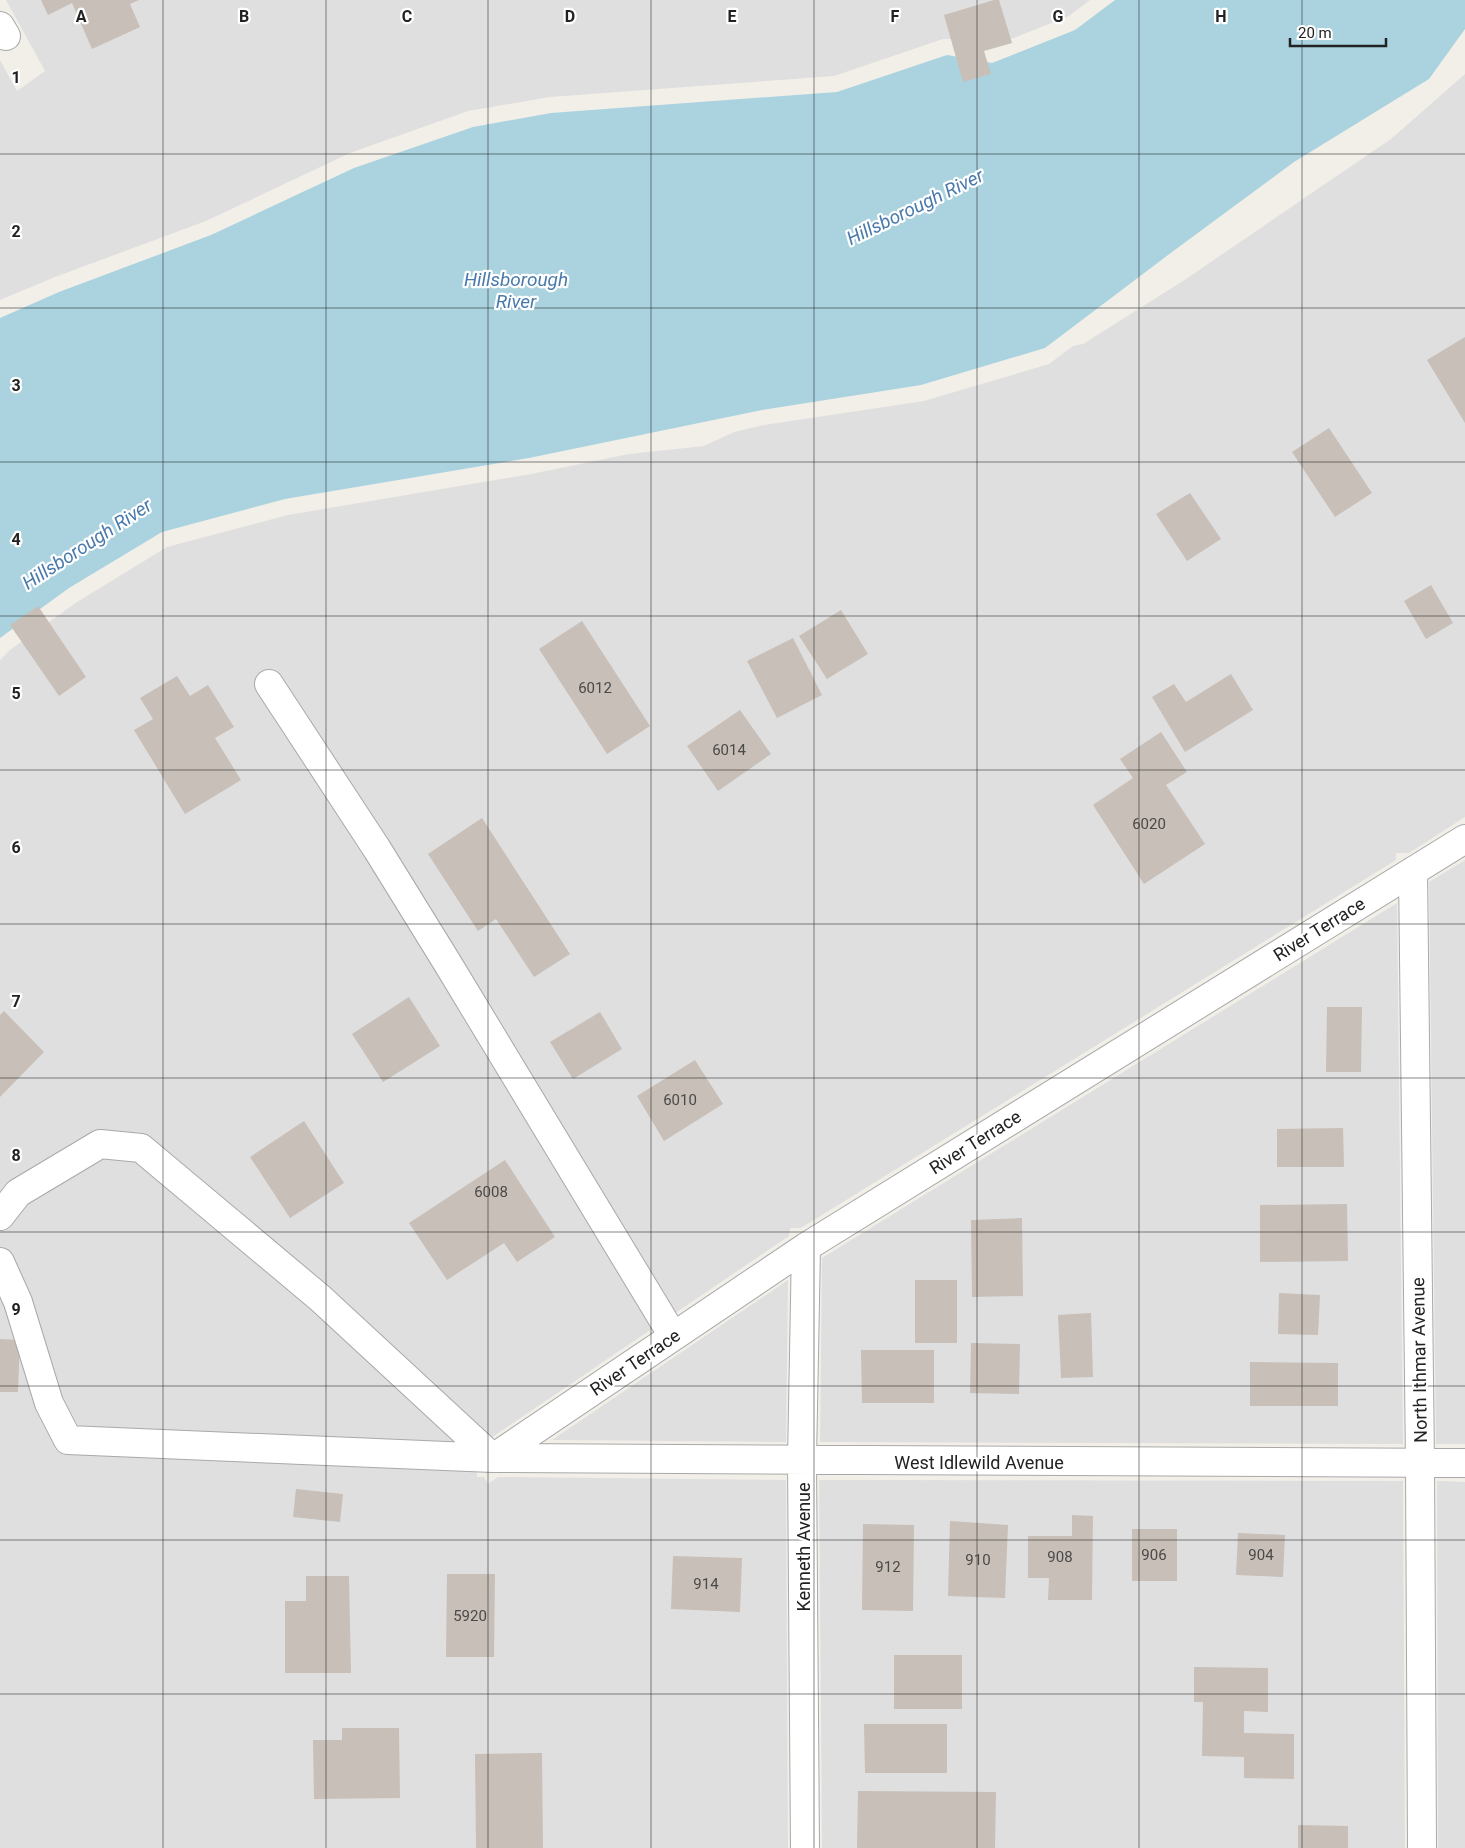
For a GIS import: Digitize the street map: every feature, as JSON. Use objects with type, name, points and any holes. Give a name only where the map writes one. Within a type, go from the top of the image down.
[{"type":"street","points":[[269,684],[377,849],[673,1336]]},
{"type":"street","name":"River Terrace","points":[[493,1458],[806,1247],[1465,839]]},
{"type":"street","name":"North Ithmar Avenue","points":[[1413,871],[1420,1463],[1422,1848]]},
{"type":"street","points":[[0,1216],[18,1193],[100,1144],[141,1148],[320,1298],[493,1458]]},
{"type":"street","name":"Kenneth Avenue","points":[[805,1848],[802,1461],[806,1247]]},
{"type":"street","name":"West Idlewild Avenue","points":[[0,1262],[18,1302],[49,1403],[68,1440],[493,1458],[1465,1463]]},
{"type":"shaded area","points":[[6,0],[1090,0],[1069,16],[991,47],[943,39],[834,76],[550,97],[468,111],[350,153],[206,221],[55,277],[0,300],[0,60],[17,91],[45,71]]},
{"type":"shaded area","points":[[1465,74],[1465,817],[1409,853],[1396,853],[1396,860],[801,1228],[790,1228],[789,1236],[488,1440],[477,1464],[477,1477],[484,1477],[488,1484],[498,1477],[786,1480],[788,1848],[0,1848],[0,660],[10,650],[77,602],[167,547],[288,515],[531,474],[629,454],[704,446],[734,432],[764,425],[924,401],[1049,364],[1073,346],[1083,344],[1183,281],[1391,139]]},
{"type":"shaded area","points":[[1465,860],[1465,1444],[1436,1444],[1429,882]]},
{"type":"shaded area","points":[[1397,903],[1403,1444],[820,1442],[822,1258]]},
{"type":"shaded area","points":[[788,1280],[786,1442],[552,1440]]},
{"type":"shaded area","points":[[819,1480],[1403,1481],[1405,1848],[822,1848]]},
{"type":"shaded area","points":[[1437,1481],[1465,1482],[1465,1848],[1438,1848]]},
{"type":"water","name":"Hillsborough River","points":[[1115,0],[1465,0],[1465,29],[1429,79],[1294,162],[1045,348],[921,385],[762,410],[529,458],[285,499],[162,532],[69,588],[0,638],[0,318],[59,292],[211,235],[354,168],[473,127],[551,113],[837,92],[947,55],[992,63],[1075,30]]},
{"type":"building","points":[[41,0],[139,0],[130,4],[140,27],[92,49],[72,3],[48,15]]},
{"type":"building","points":[[999,0],[1012,43],[984,51],[991,74],[963,82],[944,15]]},
{"type":"building","points":[[1465,337],[1465,423],[1427,360]]},
{"type":"building","points":[[1329,428],[1372,493],[1335,517],[1292,452]]},
{"type":"building","points":[[1190,493],[1221,539],[1187,561],[1156,514]]},
{"type":"building","points":[[1431,585],[1453,623],[1426,639],[1404,601]]},
{"type":"building","points":[[38,606],[86,677],[59,696],[10,625]]},
{"type":"building","points":[[841,610],[868,654],[827,679],[799,636]]},
{"type":"building","points":[[582,621],[650,726],[607,754],[539,649]]},
{"type":"building","points":[[793,638],[822,695],[777,718],[747,661]]},
{"type":"building","points":[[1231,674],[1253,710],[1185,752],[1152,697],[1174,684],[1186,702]]},
{"type":"building","points":[[177,676],[190,696],[208,685],[234,727],[215,738],[241,780],[185,814],[134,730],[153,719],[140,698]]},
{"type":"building","points":[[740,710],[771,754],[718,791],[687,746]]},
{"type":"building","points":[[1161,732],[1187,772],[1166,785],[1205,844],[1144,884],[1093,805],[1133,778],[1120,759]]},
{"type":"building","points":[[482,818],[570,954],[534,977],[496,919],[478,931],[428,854]]},
{"type":"building","points":[[409,997],[440,1046],[383,1082],[352,1034]]},
{"type":"building","points":[[1327,1007],[1362,1007],[1361,1072],[1326,1072]]},
{"type":"building","points":[[4,1011],[44,1052],[0,1097],[0,1015]]},
{"type":"building","points":[[600,1012],[622,1049],[573,1079],[550,1042]]},
{"type":"building","points":[[695,1060],[723,1104],[664,1141],[637,1096]]},
{"type":"building","points":[[304,1121],[344,1183],[290,1218],[250,1157]]},
{"type":"building","points":[[1343,1128],[1344,1167],[1277,1167],[1277,1129]]},
{"type":"building","points":[[505,1160],[555,1237],[517,1262],[504,1243],[447,1280],[409,1223]]},
{"type":"building","points":[[1347,1204],[1348,1261],[1260,1262],[1260,1205]]},
{"type":"building","points":[[1022,1218],[1023,1296],[972,1297],[971,1220]]},
{"type":"building","points":[[915,1280],[957,1280],[957,1343],[915,1343]]},
{"type":"building","points":[[1279,1293],[1320,1295],[1318,1335],[1278,1334]]},
{"type":"building","points":[[1091,1313],[1093,1377],[1061,1378],[1058,1315]]},
{"type":"building","points":[[0,1339],[20,1340],[18,1392],[0,1392]]},
{"type":"building","points":[[971,1343],[1020,1344],[1019,1394],[970,1393]]},
{"type":"building","points":[[861,1350],[934,1350],[934,1403],[862,1403]]},
{"type":"building","points":[[1250,1362],[1338,1363],[1338,1406],[1250,1406]]},
{"type":"building","points":[[296,1489],[343,1494],[340,1522],[293,1517]]},
{"type":"building","points":[[1072,1515],[1093,1516],[1092,1600],[1048,1600],[1049,1578],[1028,1578],[1028,1536],[1072,1536]]},
{"type":"building","points":[[950,1521],[1008,1525],[1005,1598],[948,1596]]},
{"type":"building","points":[[863,1524],[914,1525],[913,1611],[862,1610]]},
{"type":"building","points":[[1132,1529],[1177,1529],[1177,1581],[1132,1581]]},
{"type":"building","points":[[1238,1533],[1285,1535],[1283,1577],[1236,1575]]},
{"type":"building","points":[[673,1556],[742,1558],[740,1612],[671,1609]]},
{"type":"building","points":[[447,1574],[495,1574],[494,1657],[446,1657]]},
{"type":"building","points":[[306,1576],[349,1576],[351,1673],[285,1673],[285,1601],[306,1601]]},
{"type":"building","points":[[894,1655],[962,1655],[962,1709],[894,1709]]},
{"type":"building","points":[[1194,1667],[1268,1668],[1268,1712],[1244,1711],[1244,1733],[1294,1734],[1294,1779],[1244,1778],[1244,1757],[1202,1756],[1203,1702],[1194,1702]]},
{"type":"building","points":[[864,1724],[947,1724],[947,1773],[865,1773]]},
{"type":"building","points":[[342,1728],[399,1728],[400,1798],[314,1799],[313,1740],[342,1740]]},
{"type":"building","points":[[542,1753],[543,1848],[476,1848],[475,1754]]},
{"type":"building","points":[[858,1791],[996,1792],[995,1848],[857,1848]]},
{"type":"building","points":[[1298,1825],[1348,1826],[1348,1848],[1298,1848]]}]
